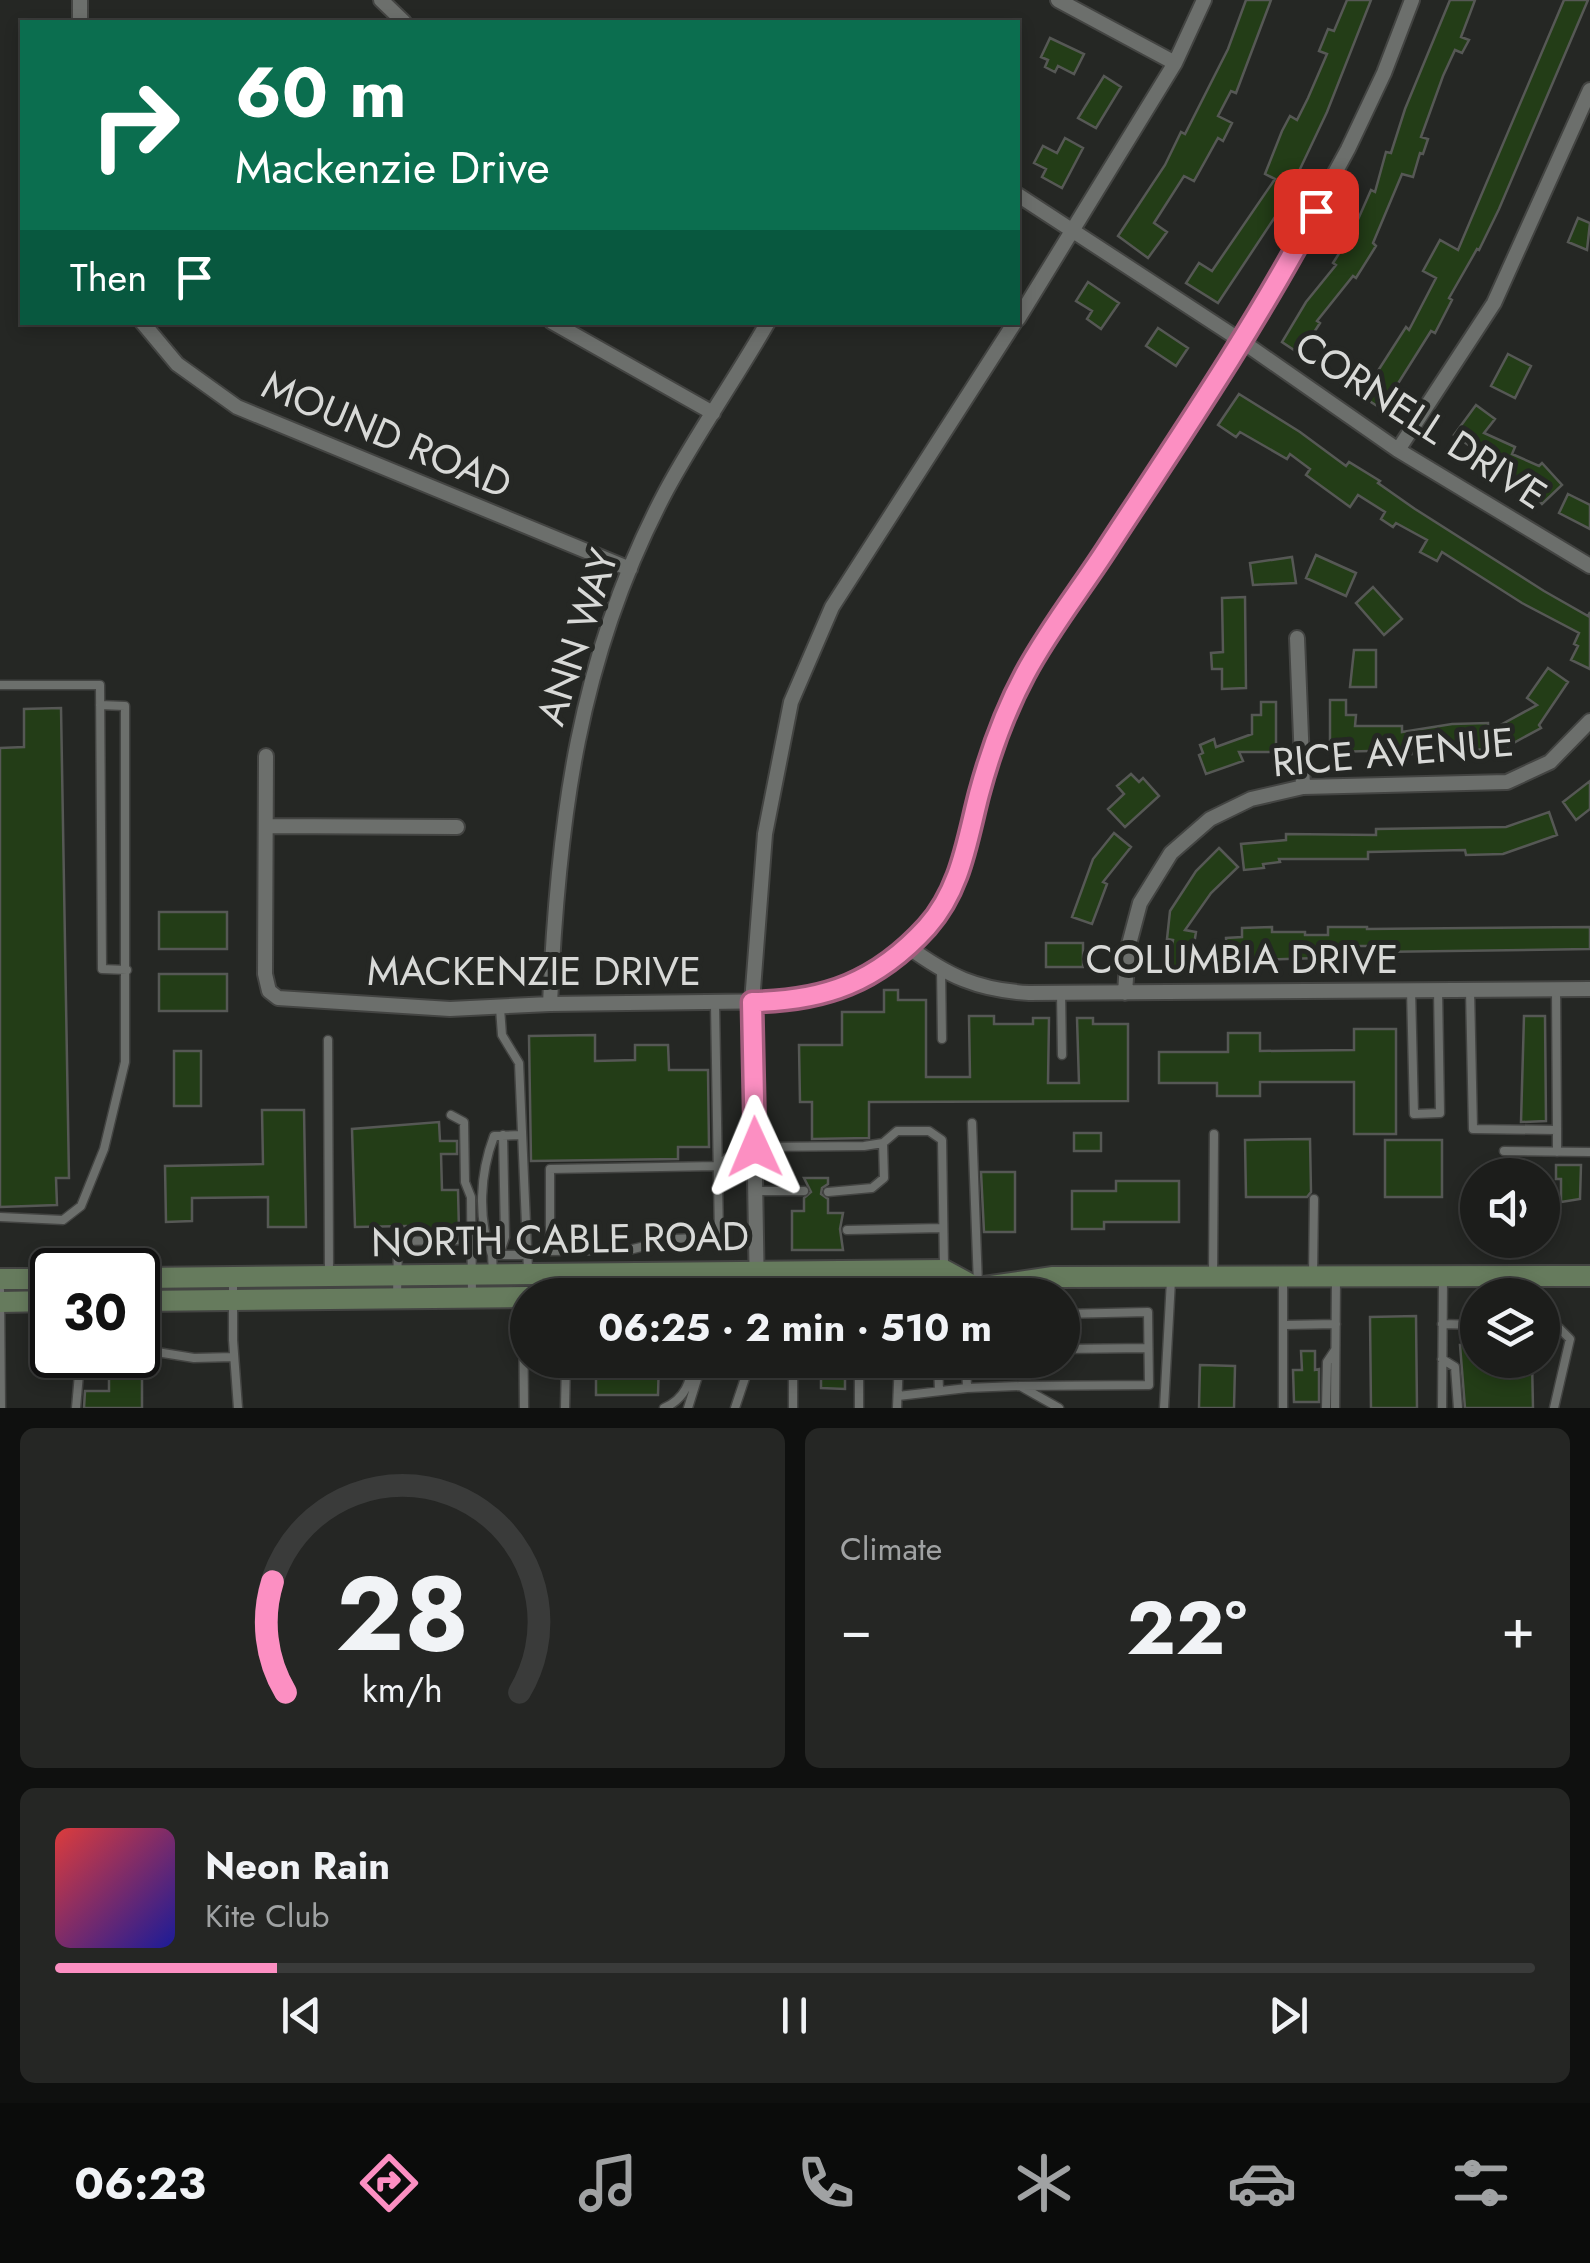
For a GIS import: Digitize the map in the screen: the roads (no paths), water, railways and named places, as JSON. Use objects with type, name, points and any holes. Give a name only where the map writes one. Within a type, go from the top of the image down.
[{"type":"street","points":[[381,0],[402,20]]},
{"type":"street","points":[[1058,0],[1175,62]]},
{"type":"street","points":[[1020,315],[1175,62],[1204,0]]},
{"type":"street","name":"MACKENZIE DRIVE","points":[[266,826],[265,974],[269,991],[278,998],[450,1009],[804,1000],[874,971],[928,926],[957,879],[992,751],[1023,676],[1243,342],[1348,149],[1384,74],[1412,0]]},
{"type":"street","points":[[1398,450],[1494,303],[1590,90]]},
{"type":"street","name":"CORNELL DRIVE","points":[[1020,196],[1243,342],[1398,450],[1590,566]]},
{"type":"street","name":"MOUND ROAD","points":[[144,325],[177,364],[237,408],[630,569]]},
{"type":"street","points":[[558,325],[712,413]]},
{"type":"street","name":"ANN WAY","points":[[550,1004],[555,886],[576,738],[601,648],[630,569],[666,492],[766,325]]},
{"type":"street","points":[[757,1278],[752,1002],[765,834],[792,702],[832,606],[1013,325]]},
{"type":"street","points":[[1297,638],[1303,788]]},
{"type":"street","name":"RICE AVENUE","points":[[1125,993],[1133,925],[1146,891],[1171,853],[1194,831],[1228,808],[1275,792],[1303,788],[1507,782],[1550,762],[1590,721]]},
{"type":"street","points":[[266,756],[266,826],[457,828]]},
{"type":"street","name":"COLUMBIA DRIVE","points":[[907,946],[960,980],[997,991],[1590,989]]},
{"type":"street","name":"NORTH CABLE ROAD","points":[[160,1278],[397,1276],[489,1265],[528,1265],[629,1274],[944,1270],[954,1278]]},
{"type":"street","name":"NORTH CABLE ROAD","points":[[1042,1278],[1590,1276]]},
{"type":"street","points":[[0,1279],[30,1278]]},
{"type":"street","name":"NORTH CABLE ROAD","points":[[160,1300],[510,1297]]},
{"type":"street","points":[[0,1302],[30,1301]]},
{"type":"lane","points":[[0,685],[100,685],[102,969],[127,970]]},
{"type":"lane","points":[[0,1216],[63,1220],[80,1206],[104,1149],[125,1062],[125,706],[100,705]]},
{"type":"lane","points":[[941,968],[942,1039]]},
{"type":"lane","points":[[1556,989],[1557,1152]]},
{"type":"lane","points":[[1411,990],[1414,1114],[1440,1113],[1438,990]]},
{"type":"lane","points":[[1470,990],[1473,1128],[1557,1130]]},
{"type":"lane","points":[[1061,993],[1062,1056]]},
{"type":"lane","points":[[715,1004],[717,1166],[718,1237],[673,1239],[629,1250],[550,1251],[550,1168],[717,1166],[727,1158],[755,1152],[798,1146],[883,1144],[897,1132],[929,1131],[942,1140],[944,1270]]},
{"type":"lane","points":[[500,1008],[502,1035],[519,1063],[528,1265]]},
{"type":"lane","points":[[328,1040],[330,1298]]},
{"type":"lane","points":[[451,1115],[464,1122],[471,1240],[489,1265]]},
{"type":"lane","points":[[969,1278],[972,1124]]},
{"type":"lane","points":[[1214,1134],[1214,1276]]},
{"type":"lane","points":[[482,1298],[489,1265],[484,1236],[483,1166],[494,1136],[520,1135]]},
{"type":"lane","points":[[482,1298],[489,1265],[504,1237],[503,1136]]},
{"type":"lane","points":[[828,1192],[872,1188],[884,1178],[883,1144]]},
{"type":"lane","points":[[1504,1152],[1590,1152]]},
{"type":"lane","points":[[755,1191],[804,1192]]},
{"type":"lane","points":[[1314,1199],[1314,1276]]},
{"type":"lane","points":[[847,1230],[942,1228]]},
{"type":"lane","points":[[397,1298],[398,1241],[471,1240]]},
{"type":"lane","points":[[629,1250],[629,1274]]},
{"type":"lane","points":[[1335,1408],[1336,1275]]},
{"type":"lane","points":[[233,1276],[238,1408]]},
{"type":"lane","points":[[1164,1408],[1171,1276]]},
{"type":"lane","points":[[1283,1276],[1283,1408]]},
{"type":"lane","points":[[1442,1408],[1443,1276]]},
{"type":"lane","points":[[0,1290],[0,1408]]},
{"type":"lane","points":[[898,1396],[967,1388],[1149,1385],[1148,1312],[1080,1314]]},
{"type":"lane","points":[[1284,1325],[1336,1324]]},
{"type":"lane","points":[[1442,1324],[1460,1324]]},
{"type":"lane","points":[[1554,1408],[1570,1340],[1560,1328]]},
{"type":"lane","points":[[1080,1349],[1148,1348]]},
{"type":"lane","points":[[1326,1408],[1327,1362],[1336,1349]]},
{"type":"lane","points":[[160,1353],[194,1358],[234,1357]]},
{"type":"lane","points":[[1442,1359],[1455,1367],[1458,1408]]},
{"type":"lane","points":[[76,1408],[78,1378]]},
{"type":"lane","points":[[524,1378],[524,1408]]},
{"type":"lane","points":[[565,1408],[566,1378]]},
{"type":"lane","points":[[664,1408],[679,1402],[689,1378]]},
{"type":"lane","points":[[688,1408],[697,1378]]},
{"type":"lane","points":[[735,1408],[746,1378]]},
{"type":"lane","points":[[793,1378],[793,1408]]},
{"type":"lane","points":[[859,1378],[859,1408]]},
{"type":"lane","points":[[898,1378],[898,1408]]},
{"type":"lane","points":[[938,1378],[938,1390]]},
{"type":"lane","points":[[967,1378],[967,1388]]},
{"type":"lane","points":[[1020,1386],[1059,1408]]}]
